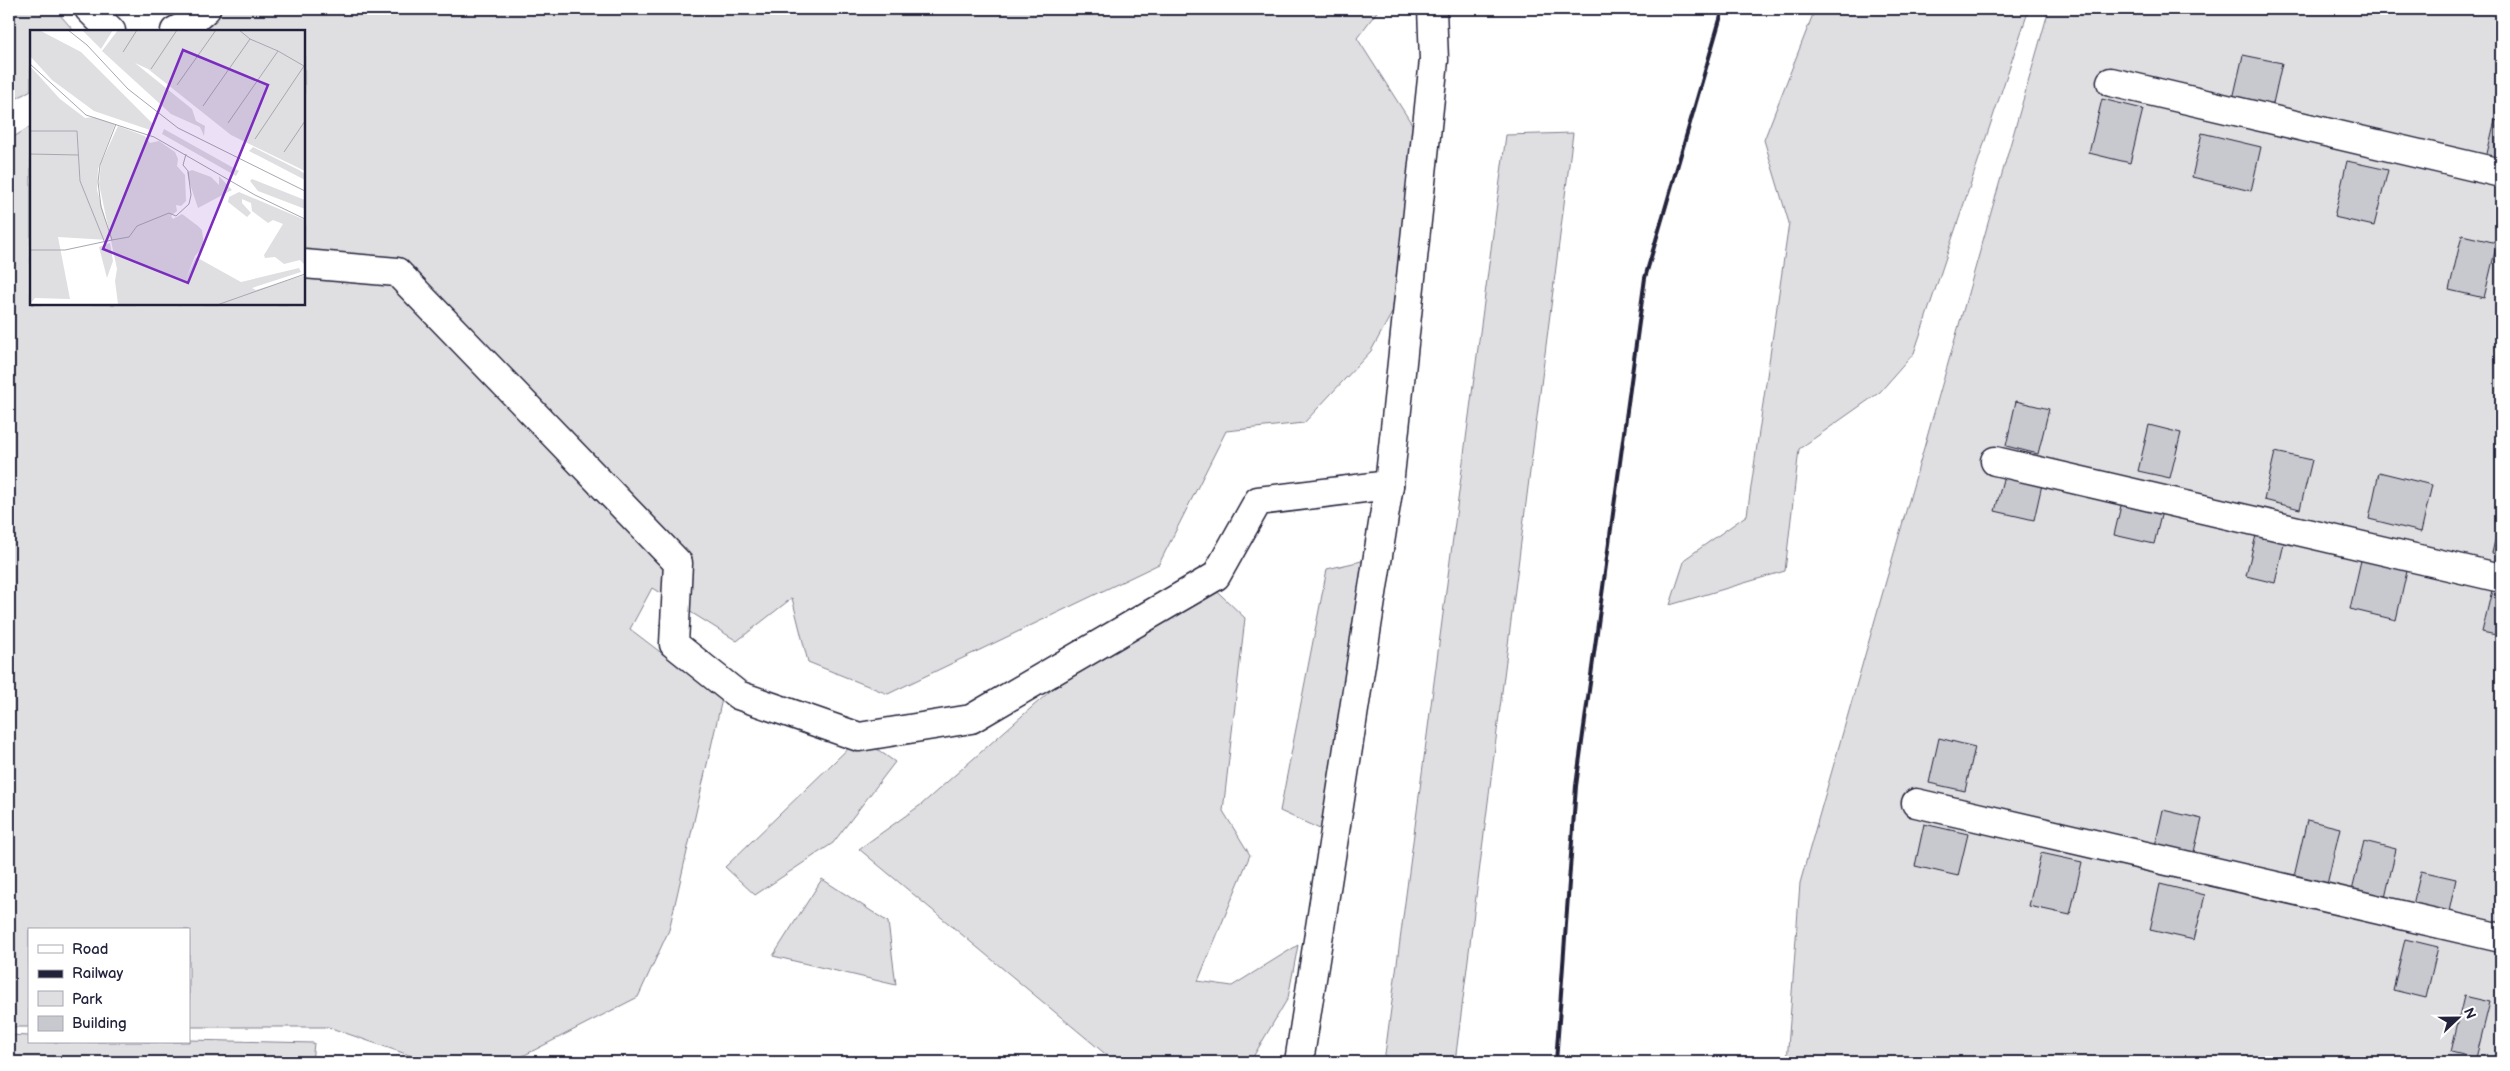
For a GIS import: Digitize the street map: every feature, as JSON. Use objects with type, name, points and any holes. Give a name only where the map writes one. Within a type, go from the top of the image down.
[{"type":"street","points":[[89,9],[110,30]]},
{"type":"street","points":[[177,30],[190,23],[206,9]]},
{"type":"street","points":[[1299,1062],[1389,485],[1434,60],[1432,9]]},
{"type":"street","points":[[2111,82],[2501,173]]},
{"type":"street","points":[[305,264],[397,272],[678,563],[674,644],[738,695],[859,737],[971,718],[1216,576],[1258,501],[1389,485]]},
{"type":"street","points":[[1995,461],[2501,578]]},
{"type":"street","points":[[1916,803],[2501,938]]},
{"type":"green space","points":[[9,9],[55,9],[73,30],[30,30],[30,91],[9,103]]},
{"type":"green space","points":[[119,9],[182,9],[119,15]]},
{"type":"green space","points":[[220,9],[1379,9],[1357,38],[1417,132],[1410,280],[1371,351],[1304,423],[1226,431],[1159,564],[888,694],[808,662],[792,598],[737,641],[652,588],[630,629],[722,699],[669,930],[638,997],[511,1062],[429,1062],[328,1027],[190,1027],[190,928],[28,928],[28,1027],[9,1027],[9,140],[30,127],[30,305],[305,305],[305,30],[185,30]]},
{"type":"green space","points":[[1815,9],[2029,9],[1914,353],[1880,392],[1799,449],[1785,571],[1670,605],[1685,559],[1747,515],[1789,223],[1764,140]]},
{"type":"green space","points":[[2049,9],[2501,9],[2501,1062],[1787,1062],[1800,883]]},
{"type":"green space","points":[[1573,133],[1455,1062],[1384,1062],[1506,135]]},
{"type":"green space","points":[[1366,560],[1322,830],[1280,811],[1327,569]]},
{"type":"green space","points":[[1201,576],[1245,618],[1223,811],[1250,855],[1198,981],[1232,986],[1298,945],[1288,998],[1250,1062],[1115,1062],[859,849],[922,804],[1140,612]]},
{"type":"green space","points":[[860,737],[895,762],[833,843],[755,895],[725,867]]},
{"type":"green space","points":[[822,879],[888,922],[896,985],[773,956]]},
{"type":"green space","points":[[9,1035],[28,1036],[28,1044],[190,1044],[190,1040],[314,1043],[312,1062],[9,1062]]},
{"type":"building","points":[[2243,55],[2282,63],[2272,108],[2233,99]]},
{"type":"building","points":[[2102,99],[2143,109],[2130,163],[2089,153]]},
{"type":"building","points":[[2495,120],[2501,122],[2501,166],[2485,162]]},
{"type":"building","points":[[2202,133],[2261,147],[2251,191],[2192,177]]},
{"type":"building","points":[[2347,161],[2388,170],[2374,226],[2334,217]]},
{"type":"building","points":[[2462,235],[2497,243],[2484,298],[2449,290]]},
{"type":"building","points":[[2016,401],[2049,409],[2038,454],[2006,446]]},
{"type":"building","points":[[2149,425],[2181,433],[2170,478],[2138,471]]},
{"type":"building","points":[[2275,452],[2312,460],[2300,509],[2264,500]]},
{"type":"building","points":[[2005,471],[2043,480],[2034,520],[1995,511]]},
{"type":"building","points":[[2379,472],[2432,485],[2421,532],[2369,519]]},
{"type":"building","points":[[2124,493],[2164,503],[2154,544],[2114,535]]},
{"type":"building","points":[[2501,515],[2501,555],[2492,553]]},
{"type":"building","points":[[2259,523],[2287,530],[2275,583],[2246,576]]},
{"type":"building","points":[[2364,547],[2410,558],[2396,620],[2350,609]]},
{"type":"building","points":[[2493,586],[2501,588],[2501,636],[2482,632]]},
{"type":"building","points":[[1939,738],[1975,747],[1965,791],[1929,783]]},
{"type":"building","points":[[2163,810],[2202,819],[2191,864],[2153,855]]},
{"type":"building","points":[[2307,820],[2340,828],[2326,889],[2293,881]]},
{"type":"building","points":[[1924,824],[1968,834],[1958,876],[1915,866]]},
{"type":"building","points":[[2364,841],[2396,849],[2385,898],[2352,891]]},
{"type":"building","points":[[2041,853],[2082,862],[2070,915],[2029,906]]},
{"type":"building","points":[[2421,871],[2456,879],[2447,921],[2411,913]]},
{"type":"building","points":[[2160,884],[2205,895],[2194,940],[2150,930]]},
{"type":"building","points":[[2405,939],[2438,947],[2426,998],[2393,990]]},
{"type":"building","points":[[2464,996],[2490,1002],[2476,1058],[2451,1052]]},
{"type":"railway","points":[[1556,1062],[1576,786],[1645,278],[1723,9]]}]
